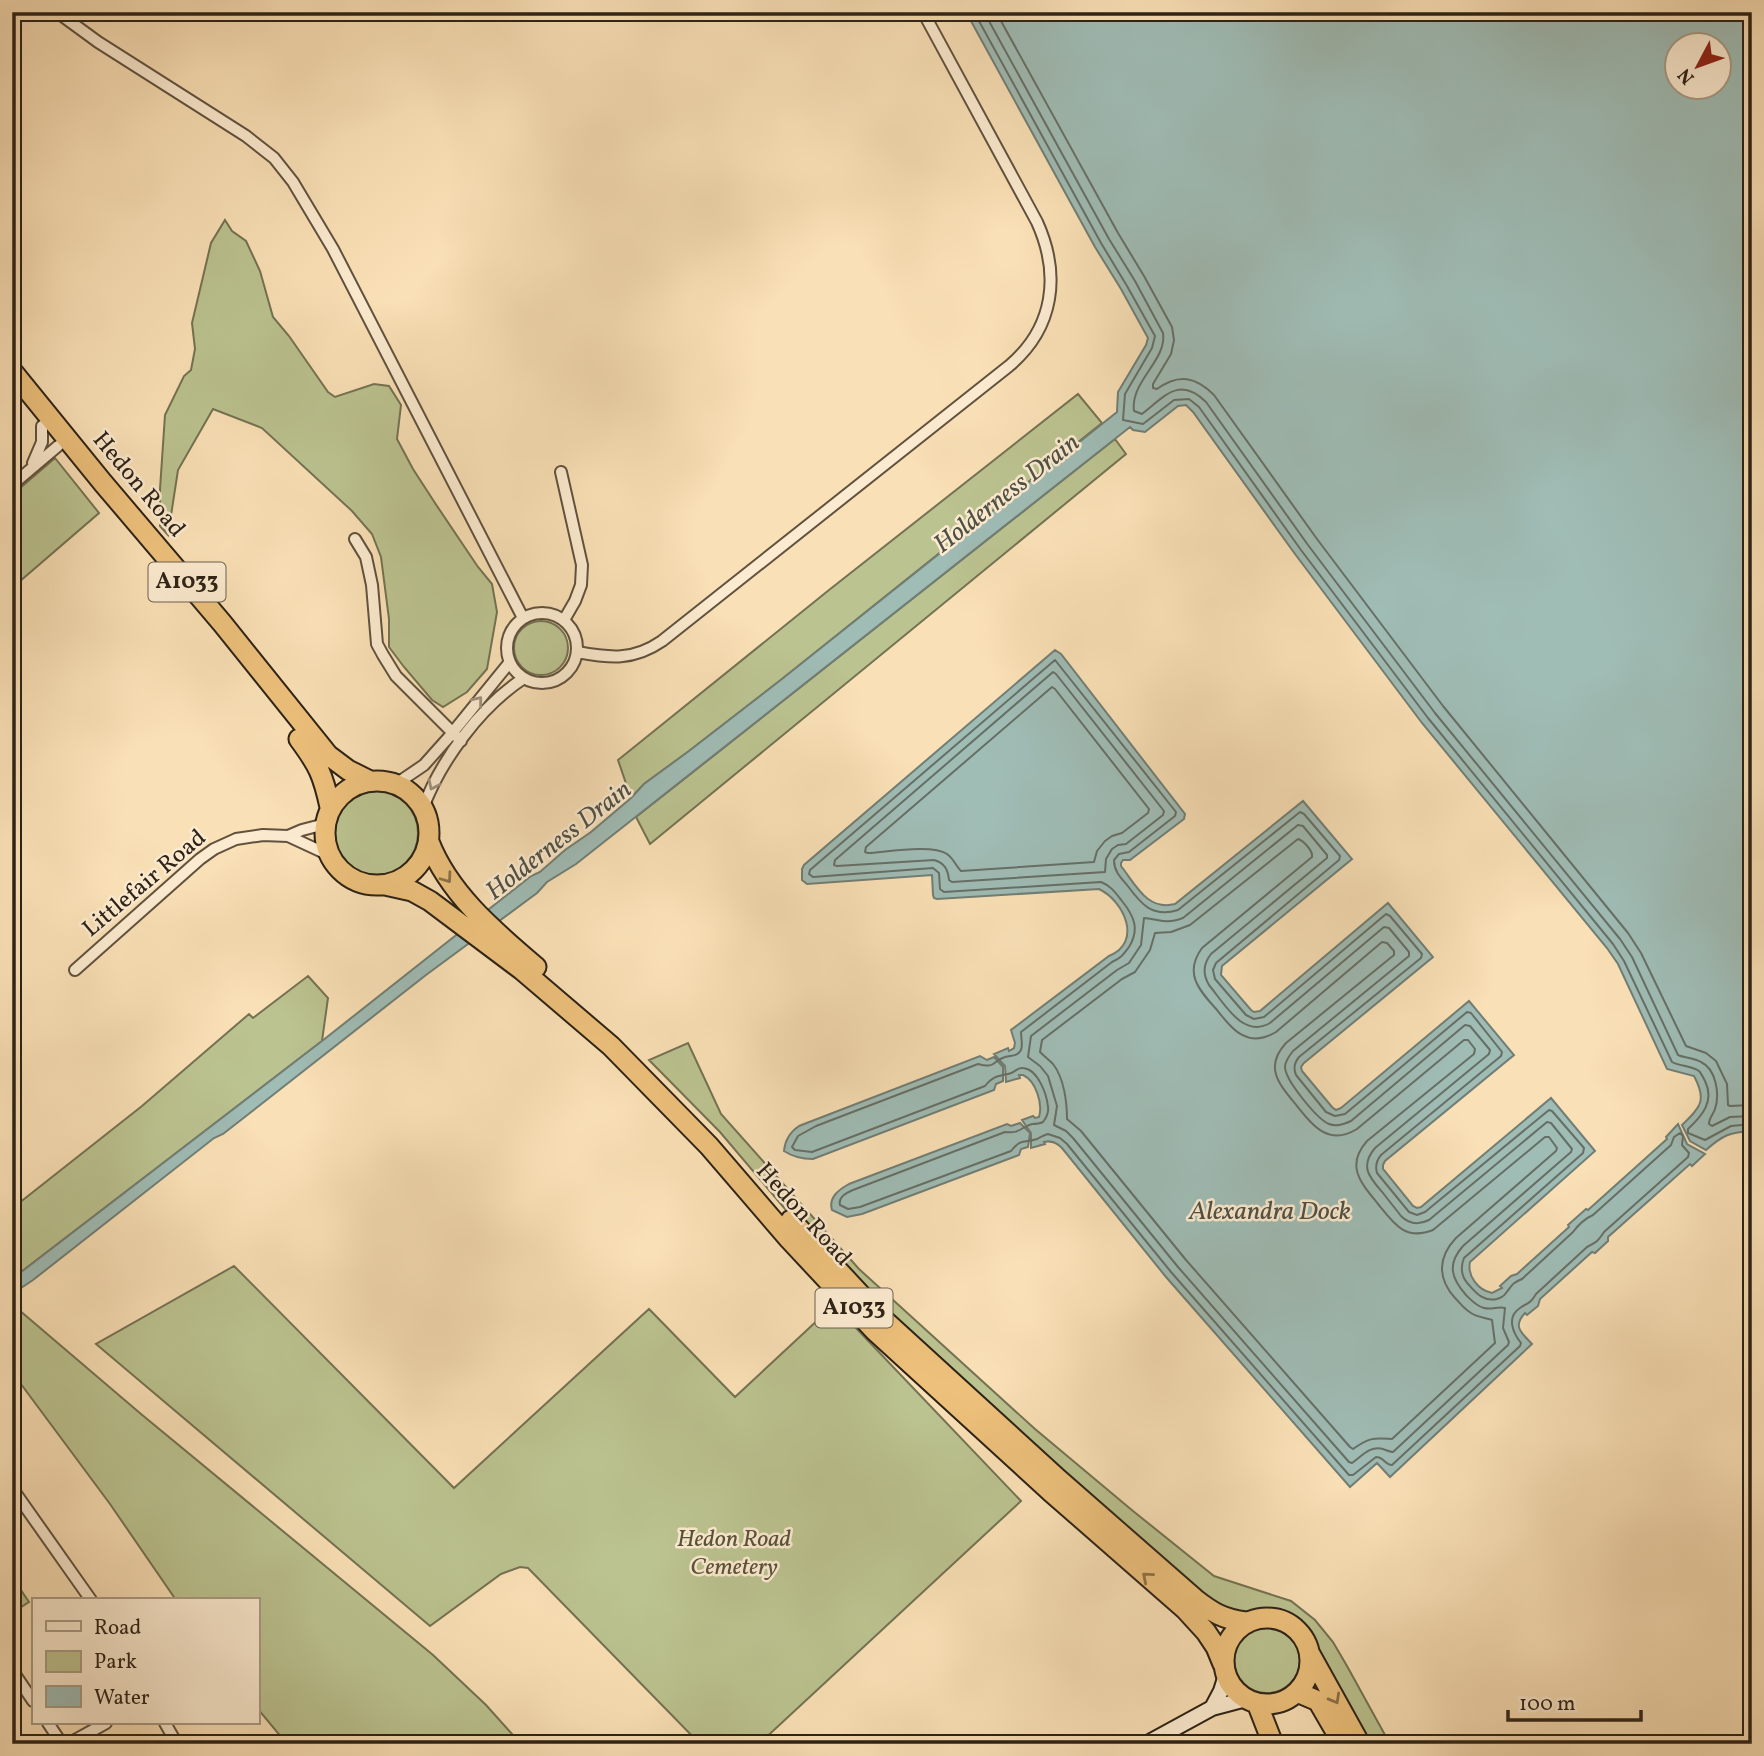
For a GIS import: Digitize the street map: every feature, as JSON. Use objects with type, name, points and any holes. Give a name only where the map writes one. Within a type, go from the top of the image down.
[{"type":"highway","name":"Hedon Road","points":[[12,371],[328,755],[348,770],[370,781]]},
{"type":"highway","name":"Hedon Road","points":[[12,389],[256,684],[313,758],[323,776],[328,816]]},
{"type":"highway","name":"A1033","points":[[370,781],[396,784]]},
{"type":"highway","points":[[328,816],[343,793],[370,781]]},
{"type":"highway","points":[[396,784],[407,790],[423,808]]},
{"type":"highway","name":"A1033","points":[[423,808],[429,825],[429,842]]},
{"type":"highway","name":"A1033","points":[[328,816],[325,834],[329,855],[336,865],[352,879],[370,885],[385,885]]},
{"type":"highway","name":"Hedon Road","points":[[429,842],[441,870],[494,939],[522,970],[611,1046],[709,1146],[789,1239],[875,1331],[1050,1491],[1185,1609],[1216,1647],[1224,1669]]},
{"type":"highway","points":[[385,885],[401,880],[414,871],[424,858],[429,842]]},
{"type":"highway","name":"Hedon Road","points":[[385,885],[423,896],[455,921],[494,939],[619,1040],[717,1138],[800,1231],[894,1329],[1195,1599],[1215,1614],[1229,1620],[1246,1622]]},
{"type":"highway","name":"A1033","points":[[1246,1622],[1259,1618],[1286,1622],[1306,1641],[1310,1654]]},
{"type":"highway","points":[[1224,1669],[1224,1651],[1229,1640],[1246,1622]]},
{"type":"highway","points":[[1251,1701],[1278,1703],[1297,1692],[1308,1675],[1310,1654]]},
{"type":"highway","points":[[1310,1654],[1360,1744]]},
{"type":"highway","name":"A1033","points":[[1224,1669],[1230,1685],[1237,1693],[1251,1701],[1271,1740]]},
{"type":"highway","points":[[1297,1692],[1318,1701],[1343,1744]]},
{"type":"highway","name":"A1033","points":[[1271,1740],[1278,1703]]},
{"type":"street","points":[[57,12],[98,42],[246,136],[274,158],[287,174],[333,249],[523,618]]},
{"type":"street","points":[[577,652],[601,657],[620,657],[654,647],[1009,366],[1021,356],[1037,334],[1047,309],[1051,279],[1044,237],[923,12]]},
{"type":"street","points":[[30,469],[39,453],[42,426]]},
{"type":"street","points":[[12,485],[58,446]]},
{"type":"street","points":[[561,472],[582,565],[581,585],[564,620]]},
{"type":"street","points":[[355,539],[366,557],[379,647],[396,676],[457,737]]},
{"type":"street","points":[[544,612],[564,620],[572,629],[577,640],[577,652],[571,669],[557,680],[534,682],[524,678],[510,662],[508,638],[523,618],[544,612]]},
{"type":"street","points":[[423,808],[457,737],[510,662]]},
{"type":"street","points":[[396,784],[424,765],[509,688],[524,678]]},
{"type":"street","name":"Littlefair Road","points":[[288,836],[328,816]]},
{"type":"street","name":"Littlefair Road","points":[[75,970],[200,859],[236,838],[288,836],[329,855]]},
{"type":"street","points":[[12,1488],[89,1598]]},
{"type":"street","points":[[1212,1708],[1221,1691],[1224,1669]]},
{"type":"street","points":[[12,1670],[32,1700]]},
{"type":"street","points":[[1146,1744],[1212,1708],[1251,1701]]},
{"type":"street","points":[[49,1724],[62,1744]]},
{"type":"street","points":[[68,1744],[104,1724]]},
{"type":"street","points":[[166,1724],[177,1744]]},
{"type":"green space","points":[[225,220],[232,231],[246,241],[260,271],[273,317],[328,392],[335,397],[374,384],[389,386],[401,405],[397,439],[435,503],[492,584],[497,612],[487,669],[467,692],[443,707],[432,700],[389,647],[389,619],[381,557],[372,534],[352,511],[262,428],[213,409],[178,470],[168,535],[160,526],[165,415],[184,376],[191,370],[195,349],[192,323],[211,243]]},
{"type":"green space","points":[[1078,394],[1102,423],[782,679],[644,784],[631,798],[618,760]]},
{"type":"green space","points":[[1115,439],[1126,454],[650,844],[636,817]]},
{"type":"green space","points":[[55,458],[99,513],[12,588],[12,495]]},
{"type":"green space","points":[[541,621],[560,629],[568,648],[560,667],[541,675],[522,667],[514,648],[522,629]]},
{"type":"green space","points":[[368,791],[384,791],[400,798],[411,809],[418,825],[415,849],[406,863],[384,875],[368,875],[352,868],[341,857],[334,841],[334,825],[341,809],[352,798]]},
{"type":"green space","points":[[308,976],[328,998],[322,1041],[12,1279],[12,1207],[142,1106],[249,1014],[253,1018]]},
{"type":"green space","points":[[688,1043],[721,1114],[859,1269],[1035,1429],[1214,1576],[1291,1601],[1315,1620],[1333,1642],[1390,1744],[1366,1744],[1303,1627],[1282,1615],[1263,1610],[1245,1615],[1219,1614],[1050,1467],[802,1229],[720,1132],[649,1060]]},
{"type":"green space","name":"Hedon Road Cemetery","points":[[234,1266],[454,1488],[649,1309],[735,1397],[834,1305],[1021,1501],[759,1744],[700,1744],[528,1568],[520,1567],[501,1574],[430,1626],[96,1344]]},
{"type":"green space","points":[[12,1304],[433,1655],[486,1705],[521,1744],[287,1744],[259,1710],[259,1598],[175,1598],[110,1504],[12,1372]]},
{"type":"green space","points":[[12,1577],[29,1602],[12,1613]]},
{"type":"green space","points":[[1260,1627],[1274,1627],[1286,1632],[1295,1641],[1300,1660],[1298,1673],[1291,1684],[1274,1693],[1260,1693],[1248,1688],[1239,1679],[1234,1667],[1234,1653],[1239,1641],[1248,1632]]},
{"type":"water","points":[[966,12],[1752,12],[1752,1131],[1727,1135],[1706,1150],[1690,1141],[1682,1125],[1700,1103],[1698,1084],[1694,1076],[1667,1069],[1618,964],[1422,723],[1186,405],[1178,406],[1145,432],[1130,427],[576,864],[547,882],[537,893],[426,975],[12,1294],[12,1279],[591,832],[644,784],[782,679],[1117,412],[1118,392],[1148,338],[1095,247]]},
{"type":"water","name":"Alexandra Dock","points":[[1055,650],[1061,654],[1185,814],[1184,819],[1130,860],[1123,860],[1121,863],[1137,888],[1150,900],[1157,904],[1175,904],[1303,801],[1352,859],[1222,966],[1221,975],[1251,1010],[1260,1011],[1388,903],[1433,957],[1301,1067],[1332,1107],[1336,1110],[1341,1108],[1469,1001],[1514,1055],[1385,1161],[1383,1169],[1413,1206],[1421,1207],[1551,1098],[1595,1151],[1470,1262],[1472,1277],[1482,1289],[1492,1293],[1502,1288],[1500,1286],[1511,1276],[1517,1274],[1569,1227],[1568,1225],[1667,1139],[1678,1124],[1687,1144],[1705,1154],[1692,1166],[1690,1164],[1608,1237],[1608,1241],[1595,1253],[1592,1252],[1540,1299],[1538,1306],[1527,1315],[1525,1313],[1519,1326],[1532,1344],[1390,1477],[1377,1463],[1350,1487],[1166,1277],[1062,1148],[1049,1141],[1031,1148],[1031,1133],[1022,1120],[1039,1117],[1037,1093],[1032,1082],[1023,1075],[1006,1082],[1005,1066],[994,1054],[1014,1048],[1011,1030],[1119,950],[1127,932],[1126,922],[1116,903],[1099,889],[937,899],[933,895],[932,875],[807,884],[802,880],[804,865]]},
{"type":"water","points":[[980,1056],[987,1060],[994,1057],[1003,1067],[1003,1081],[996,1084],[994,1090],[813,1159],[784,1151],[788,1137],[799,1126]]},
{"type":"water","points":[[1020,1123],[1030,1133],[1028,1147],[1021,1149],[1019,1155],[862,1214],[847,1217],[832,1210],[833,1197],[849,1184],[1007,1124],[1011,1126]]},
{"type":"water label","name":"Holderness Drain","points":[[1007,494]]},
{"type":"water label","name":"Holderness Drain","points":[[559,841]]}]
